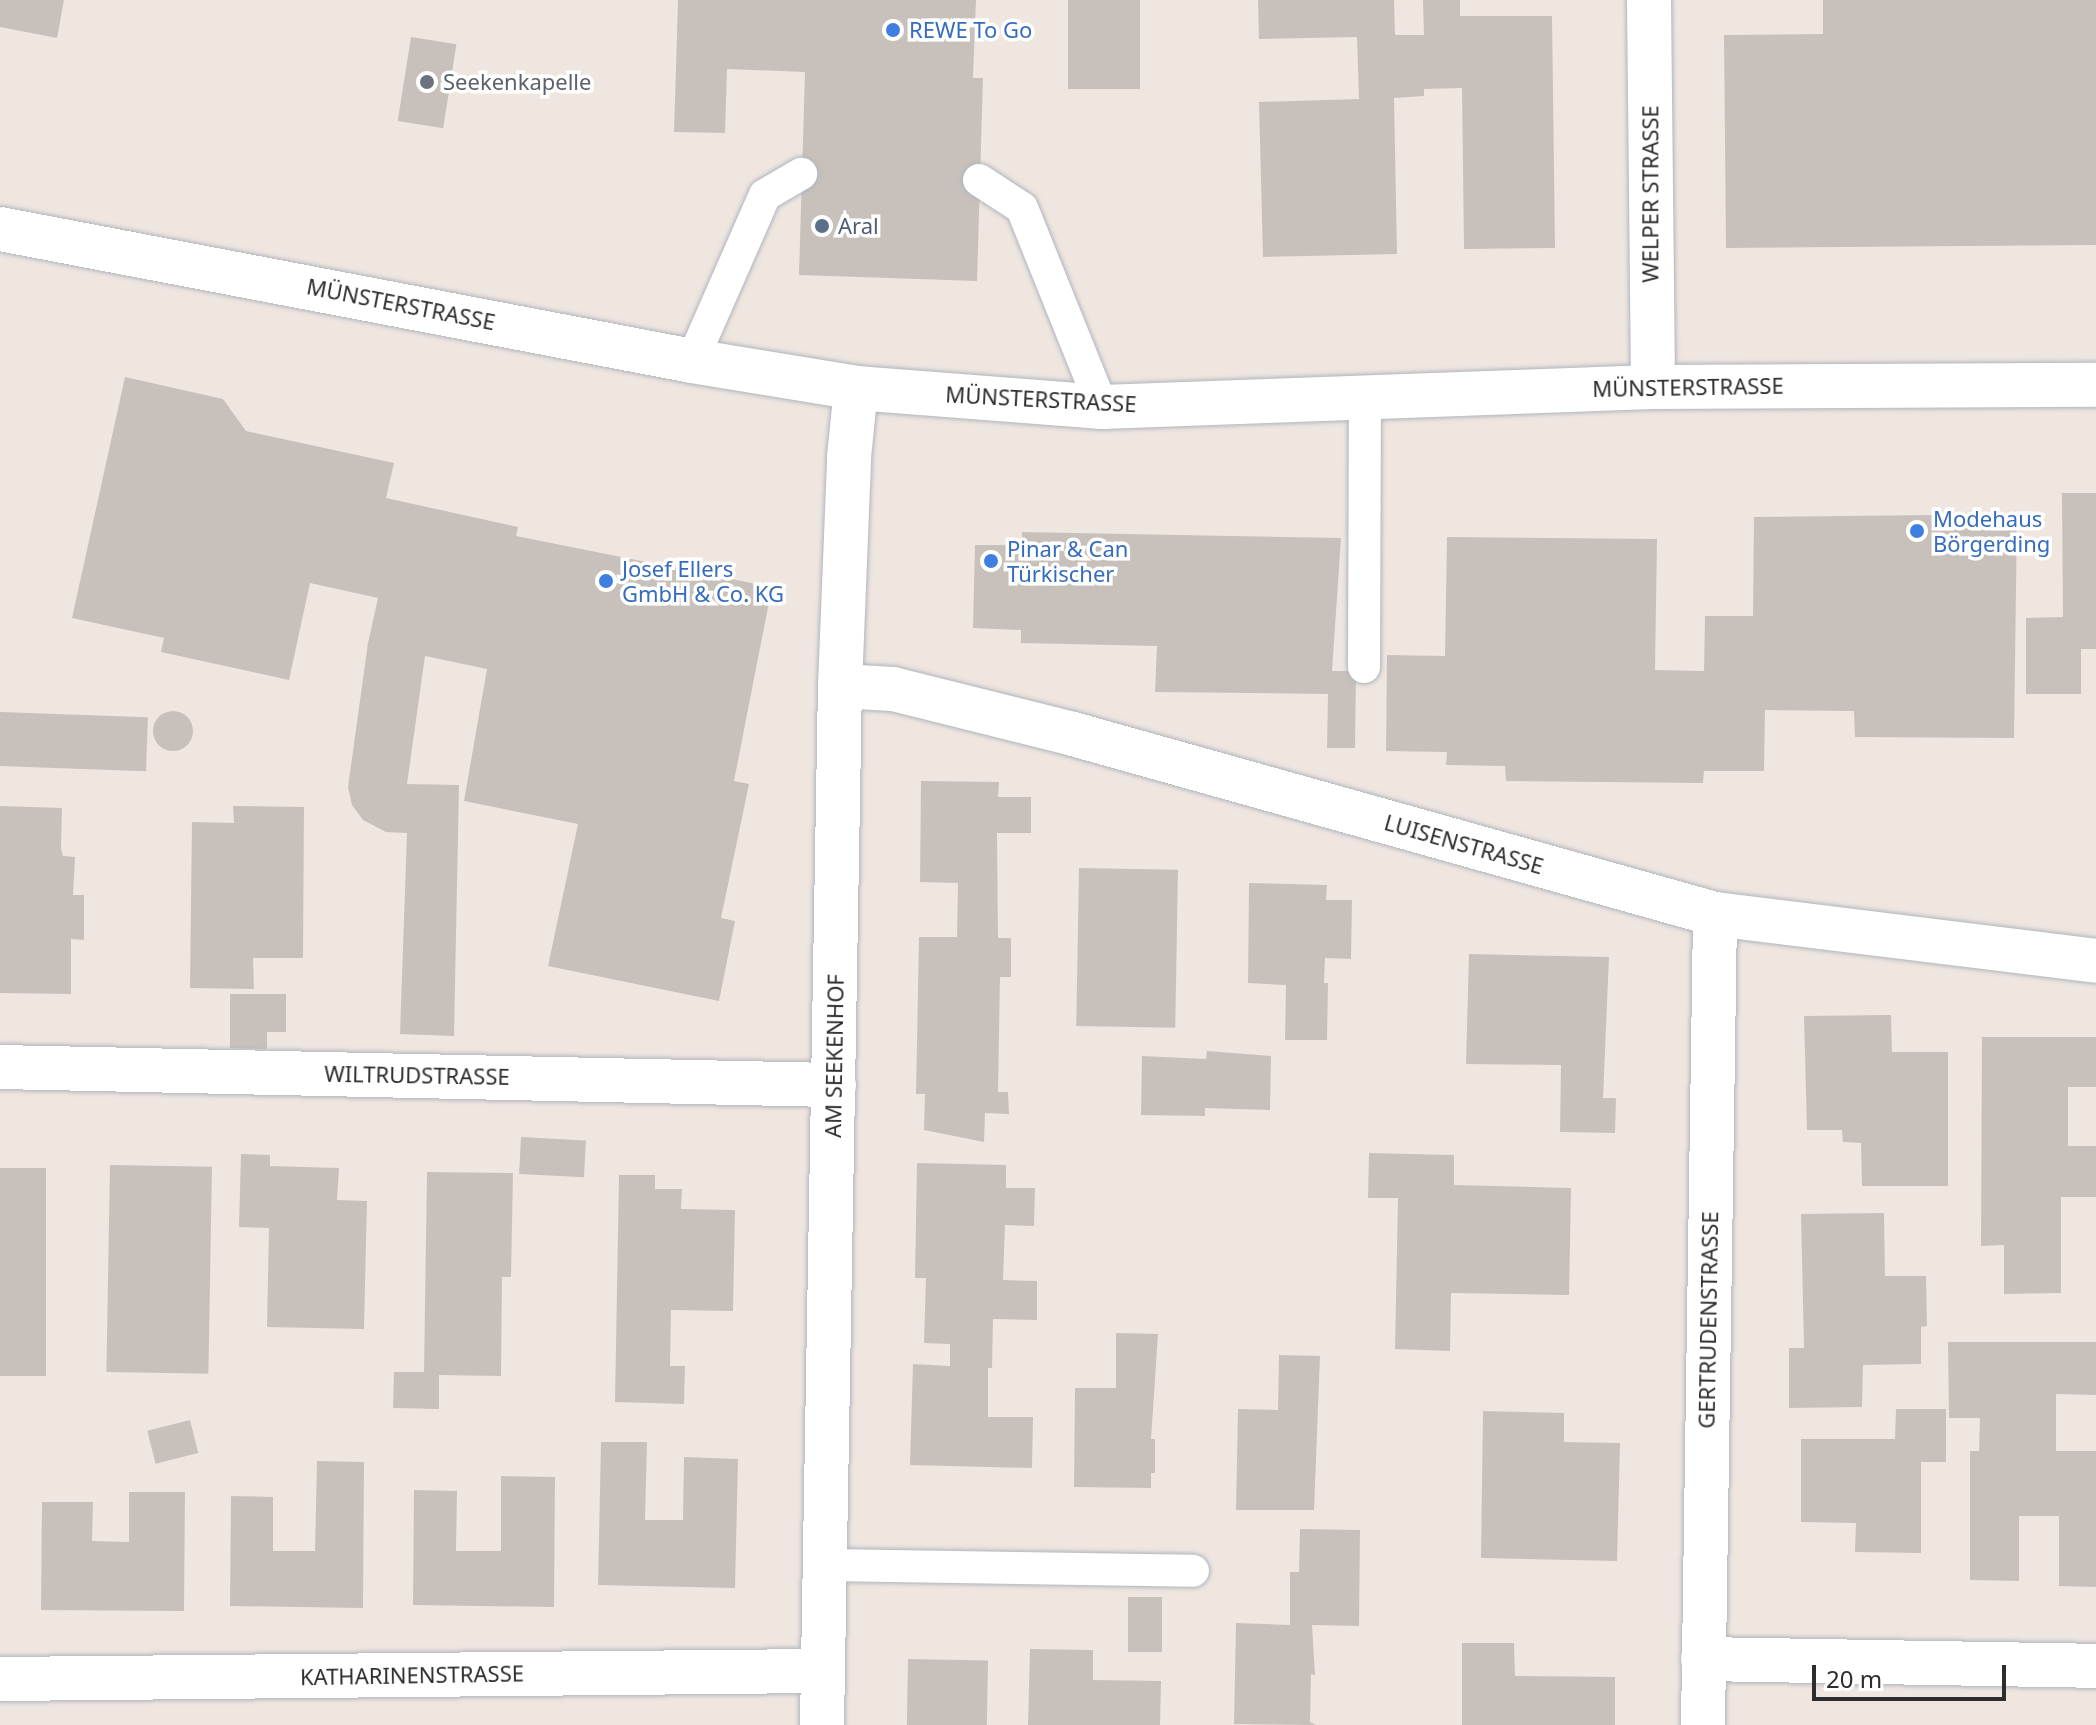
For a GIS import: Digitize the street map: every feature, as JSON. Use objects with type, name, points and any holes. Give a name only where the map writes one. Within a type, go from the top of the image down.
[{"type":"street","name":"WELPER STRASSE","points":[[1649,0],[1653,387]]},
{"type":"street","name":"MÜNSTERSTRASSE","points":[[0,229],[692,361],[856,388],[1102,407],[1653,387],[2096,385]]},
{"type":"street","name":"AM SEEKENHOF","points":[[822,1725],[840,686],[849,457],[856,388]]},
{"type":"street","name":"LUISENSTRASSE","points":[[840,686],[893,689],[1073,734],[1715,914],[2096,961]]},
{"type":"street","name":"GERTRUDENSTRASSE","points":[[1703,1725],[1715,914]]},
{"type":"street","name":"WILTRUDSTRASSE","points":[[0,1067],[834,1085]]},
{"type":"street","points":[[1703,1659],[2096,1666]]},
{"type":"street","name":"KATHARINENSTRASSE","points":[[0,1679],[823,1671]]},
{"type":"lane","points":[[692,361],[765,195],[801,174]]},
{"type":"lane","points":[[979,180],[1022,208],[1102,407]]},
{"type":"lane","points":[[1364,667],[1365,397]]},
{"type":"lane","points":[[827,1565],[1193,1571]]},
{"type":"building","points":[[0,0],[64,0],[57,38],[0,27]]},
{"type":"building","points":[[678,0],[976,0],[973,78],[983,78],[977,281],[799,275],[805,72],[727,69],[725,133],[674,132]]},
{"type":"building","points":[[1068,0],[1140,0],[1140,89],[1068,89]]},
{"type":"building","points":[[1258,0],[1394,0],[1395,35],[1424,35],[1423,0],[1460,0],[1460,16],[1552,16],[1555,248],[1464,249],[1462,88],[1424,89],[1424,96],[1394,98],[1397,254],[1263,257],[1259,102],[1359,99],[1357,37],[1259,39]]},
{"type":"building","points":[[1823,0],[2096,0],[2096,245],[1726,248],[1724,35],[1823,34]]},
{"type":"building","name":"Seekenkapelle","points":[[411,37],[456,44],[443,128],[398,121]]},
{"type":"building","points":[[125,377],[223,399],[246,431],[394,463],[386,498],[518,527],[516,536],[772,587],[734,781],[749,784],[721,918],[735,921],[719,1001],[548,966],[578,824],[464,801],[487,669],[425,656],[407,784],[459,785],[454,1036],[400,1034],[407,833],[386,832],[363,820],[352,805],[348,787],[368,643],[378,598],[310,583],[289,680],[161,652],[164,638],[72,618]]},
{"type":"building","points":[[2062,493],[2096,493],[2096,649],[2081,649],[2081,694],[2026,694],[2026,618],[2063,617]]},
{"type":"building","points":[[2017,514],[2014,738],[1855,737],[1854,711],[1765,710],[1764,771],[1704,771],[1703,783],[1506,781],[1505,766],[1446,765],[1447,752],[1386,751],[1387,655],[1445,656],[1447,537],[1657,539],[1655,670],[1704,671],[1705,616],[1753,616],[1754,517]]},
{"type":"building","points":[[1022,532],[1341,538],[1332,671],[1356,671],[1355,748],[1327,748],[1328,694],[1155,692],[1157,646],[1021,643],[1021,630],[973,628],[975,545],[1022,545]]},
{"type":"building","points":[[173,711],[187,717],[193,731],[187,745],[173,751],[159,745],[153,731],[159,717]]},
{"type":"building","points":[[0,712],[148,717],[146,771],[0,766]]},
{"type":"building","points":[[921,781],[999,782],[998,797],[1031,797],[1031,833],[997,833],[998,938],[1011,938],[1011,977],[1000,977],[998,1092],[1008,1092],[1009,1114],[985,1113],[984,1142],[924,1130],[925,1094],[916,1094],[919,937],[957,937],[958,883],[920,882]]},
{"type":"building","points":[[0,806],[62,808],[63,856],[75,857],[73,895],[84,895],[84,940],[71,939],[71,994],[0,993]]},
{"type":"building","points":[[233,806],[304,807],[303,958],[253,958],[254,989],[190,988],[192,822],[234,823]]},
{"type":"building","points":[[1079,868],[1178,870],[1175,1028],[1076,1026]]},
{"type":"building","points":[[1249,883],[1327,885],[1326,900],[1352,900],[1351,959],[1325,958],[1327,1040],[1285,1040],[1286,985],[1248,983]]},
{"type":"building","points":[[1469,954],[1609,957],[1603,1098],[1616,1098],[1615,1133],[1560,1132],[1561,1065],[1466,1064]]},
{"type":"building","points":[[230,994],[286,994],[286,1032],[267,1032],[267,1049],[230,1048]]},
{"type":"building","points":[[1891,1015],[1892,1052],[1948,1052],[1948,1186],[1862,1186],[1861,1143],[1843,1142],[1842,1130],[1807,1130],[1804,1016]]},
{"type":"building","points":[[1982,1037],[2096,1037],[2096,1087],[2068,1087],[2068,1146],[2096,1146],[2096,1197],[2061,1197],[2061,1293],[2004,1294],[2004,1245],[1981,1246]]},
{"type":"building","points":[[1207,1051],[1271,1056],[1270,1110],[1205,1108],[1205,1116],[1141,1115],[1142,1056],[1206,1059]]},
{"type":"building","points":[[521,1137],[586,1140],[584,1177],[519,1174]]},
{"type":"building","points":[[1369,1153],[1454,1155],[1454,1185],[1571,1188],[1569,1295],[1451,1293],[1450,1351],[1395,1349],[1398,1198],[1368,1198]]},
{"type":"building","points":[[241,1154],[270,1155],[270,1166],[339,1168],[337,1200],[367,1201],[364,1329],[267,1327],[269,1228],[239,1227]]},
{"type":"building","points":[[917,1163],[1006,1165],[1006,1188],[1035,1188],[1034,1226],[1005,1225],[1003,1280],[1037,1281],[1037,1320],[993,1319],[992,1368],[988,1368],[988,1417],[1033,1417],[1032,1468],[910,1465],[913,1364],[950,1366],[950,1344],[924,1343],[926,1278],[915,1278]]},
{"type":"building","points":[[110,1165],[212,1167],[208,1374],[106,1372]]},
{"type":"building","points":[[0,1168],[46,1168],[46,1376],[0,1376]]},
{"type":"building","points":[[427,1172],[513,1173],[511,1277],[502,1277],[501,1376],[439,1375],[439,1409],[393,1408],[394,1372],[424,1372]]},
{"type":"building","points":[[619,1175],[655,1175],[655,1189],[682,1189],[681,1209],[735,1210],[733,1311],[671,1310],[670,1366],[685,1366],[684,1404],[615,1402]]},
{"type":"building","points":[[1884,1213],[1885,1276],[1926,1276],[1927,1326],[1921,1327],[1921,1364],[1863,1365],[1862,1407],[1789,1408],[1789,1348],[1804,1348],[1801,1214]]},
{"type":"building","points":[[1116,1333],[1158,1334],[1151,1439],[1155,1439],[1155,1473],[1151,1473],[1151,1488],[1074,1487],[1075,1388],[1116,1388]]},
{"type":"building","points":[[1948,1342],[2096,1342],[2096,1395],[2056,1394],[2056,1451],[2096,1451],[2096,1587],[2059,1586],[2059,1516],[2019,1516],[2019,1581],[1970,1580],[1970,1451],[1979,1451],[1980,1418],[1949,1418]]},
{"type":"building","points":[[1279,1355],[1320,1356],[1314,1510],[1236,1510],[1238,1409],[1278,1410]]},
{"type":"building","points":[[1896,1409],[1946,1409],[1946,1462],[1921,1462],[1921,1553],[1855,1552],[1856,1523],[1801,1522],[1801,1439],[1895,1439]]},
{"type":"building","points":[[1483,1411],[1564,1413],[1564,1442],[1620,1443],[1617,1561],[1481,1558]]},
{"type":"building","points":[[190,1420],[198,1453],[156,1464],[147,1431]]},
{"type":"building","points":[[601,1442],[647,1442],[645,1520],[683,1520],[684,1457],[738,1459],[735,1588],[598,1585]]},
{"type":"building","points":[[317,1461],[364,1462],[363,1608],[230,1606],[231,1496],[273,1497],[273,1551],[315,1551]]},
{"type":"building","points":[[501,1476],[555,1477],[554,1607],[413,1605],[414,1490],[457,1491],[456,1551],[501,1551]]},
{"type":"building","points":[[129,1492],[185,1492],[184,1611],[41,1610],[42,1502],[93,1502],[92,1541],[129,1542]]},
{"type":"building","points":[[1300,1529],[1360,1530],[1359,1626],[1312,1625],[1315,1675],[1311,1674],[1310,1722],[1316,1725],[1234,1724],[1236,1623],[1290,1625],[1290,1572],[1299,1572]]},
{"type":"building","points":[[1128,1597],[1162,1597],[1162,1652],[1128,1652]]},
{"type":"building","points":[[1462,1643],[1514,1643],[1515,1676],[1615,1677],[1615,1725],[1462,1725]]},
{"type":"building","points":[[1030,1649],[1093,1650],[1093,1680],[1161,1681],[1160,1725],[1028,1725]]},
{"type":"building","points":[[908,1659],[988,1660],[987,1725],[907,1725]]},
{"type":"place","name":"REWE To Go","points":[[893,30]]},
{"type":"place","name":"Seekenkapelle","points":[[427,82]]},
{"type":"place","name":"Aral","points":[[822,226]]},
{"type":"place","name":"Modehaus Börgerding","points":[[1917,531]]},
{"type":"place","name":"Pinar & Can Türkischer","points":[[991,561]]},
{"type":"place","name":"Josef Ellers GmbH & Co. KG","points":[[606,581]]}]
